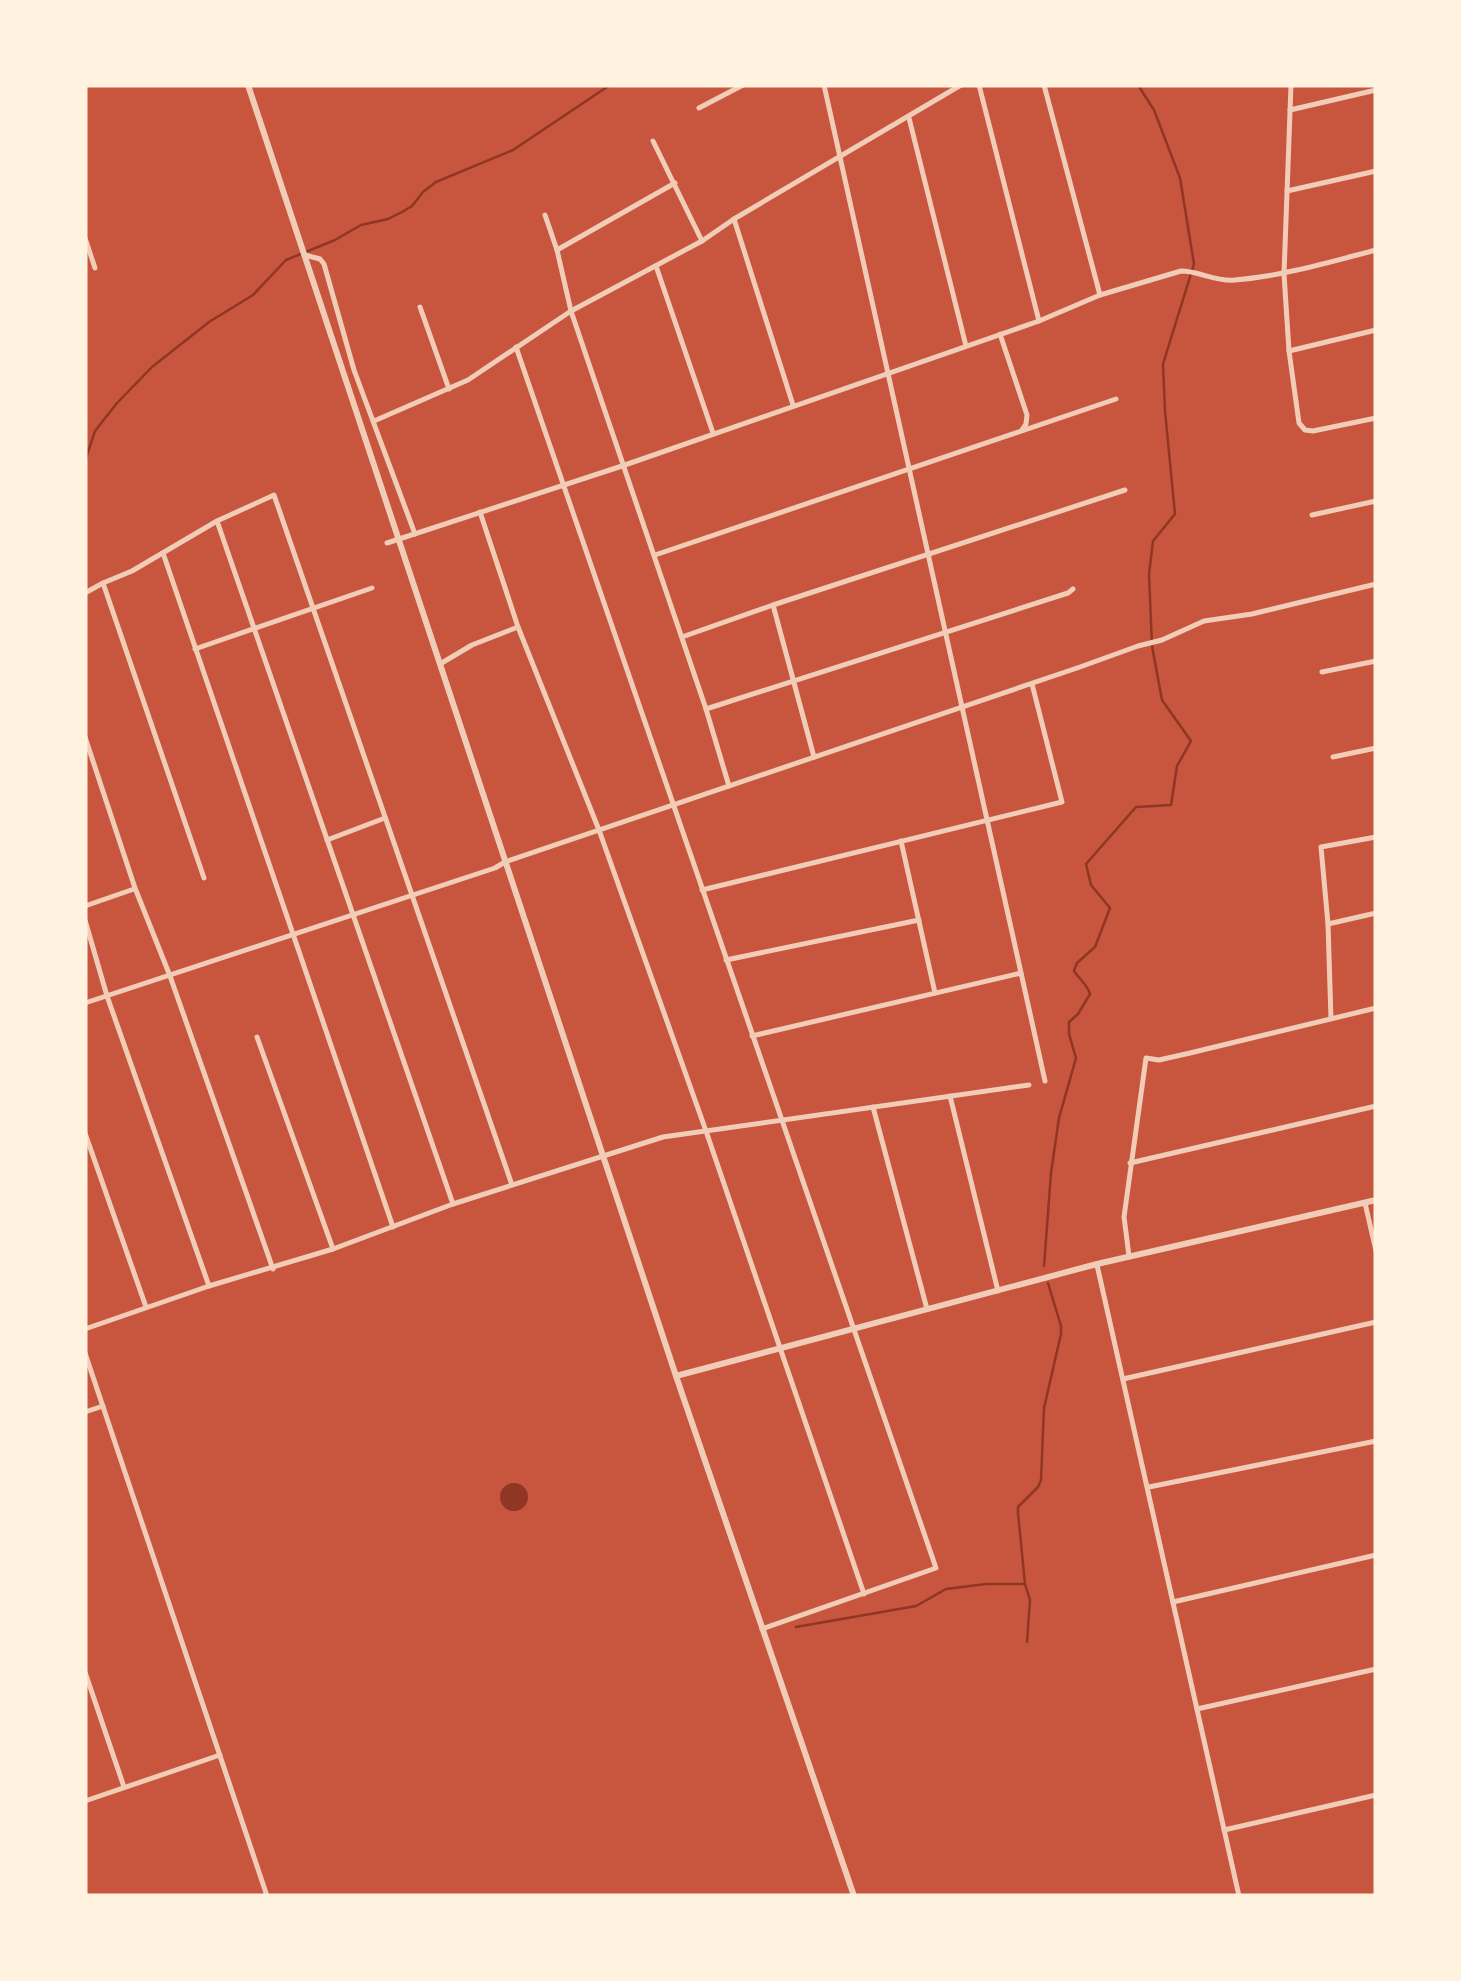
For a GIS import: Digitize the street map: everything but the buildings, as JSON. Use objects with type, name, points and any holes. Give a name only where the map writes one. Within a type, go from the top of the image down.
[{"type":"street","points":[[248,85],[676,1376],[854,1896]]},
{"type":"street","points":[[699,108],[743,85]]},
{"type":"street","points":[[824,85],[1046,1081]]},
{"type":"street","points":[[374,421],[450,390],[571,311],[702,241],[962,85]]},
{"type":"street","points":[[979,85],[1038,321]]},
{"type":"street","points":[[1044,85],[1100,295]]},
{"type":"street","points":[[1291,85],[1284,274],[1298,423],[1313,431],[1376,418]]},
{"type":"street","points":[[1290,110],[1376,90]]},
{"type":"street","points":[[909,118],[966,346]]},
{"type":"street","points":[[653,141],[702,241]]},
{"type":"street","points":[[1287,191],[1376,171]]},
{"type":"street","points":[[557,250],[674,184]]},
{"type":"street","points":[[545,215],[571,311],[730,786]]},
{"type":"street","points":[[734,219],[793,406]]},
{"type":"street","points":[[85,238],[95,268]]},
{"type":"street","points":[[387,543],[622,466],[1038,321],[1100,295],[1187,270],[1228,280],[1284,274],[1376,250]]},
{"type":"street","points":[[305,255],[315,256],[324,264],[349,356],[415,534]]},
{"type":"street","points":[[656,266],[713,433]]},
{"type":"street","points":[[420,307],[450,390]]},
{"type":"street","points":[[1289,351],[1376,330]]},
{"type":"street","points":[[1000,334],[1027,416],[1022,431]]},
{"type":"street","points":[[516,347],[936,1568],[762,1629]]},
{"type":"street","points":[[654,556],[1116,399]]},
{"type":"street","points":[[682,637],[1125,490]]},
{"type":"street","points":[[85,593],[132,571],[217,521],[274,495],[512,1185]]},
{"type":"street","points":[[1312,516],[1376,501]]},
{"type":"street","points":[[480,512],[518,627],[598,830],[706,1131],[864,1594]]},
{"type":"street","points":[[217,521],[453,1204]]},
{"type":"street","points":[[163,553],[393,1227]]},
{"type":"street","points":[[102,582],[204,878]]},
{"type":"street","points":[[85,1003],[495,868],[1162,640],[1204,622],[1376,584]]},
{"type":"street","points":[[195,649],[372,588]]},
{"type":"street","points":[[706,709],[1073,589]]},
{"type":"street","points":[[773,605],[814,757]]},
{"type":"street","points":[[440,664],[472,645],[518,627]]},
{"type":"street","points":[[1322,672],[1376,661]]},
{"type":"street","points":[[702,890],[1062,802],[1031,684]]},
{"type":"street","points":[[85,736],[272,1269]]},
{"type":"street","points":[[1333,757],[1376,748]]},
{"type":"street","points":[[328,840],[385,818]]},
{"type":"street","points":[[1331,1019],[1322,847],[1376,837]]},
{"type":"street","points":[[901,842],[935,993]]},
{"type":"street","points":[[85,906],[136,888]]},
{"type":"street","points":[[1328,924],[1376,913]]},
{"type":"street","points":[[85,920],[107,996],[209,1286]]},
{"type":"street","points":[[726,960],[918,920]]},
{"type":"street","points":[[752,1036],[1021,973]]},
{"type":"street","points":[[1129,1256],[1124,1217],[1146,1058],[1159,1060],[1376,1008]]},
{"type":"street","points":[[257,1037],[334,1249]]},
{"type":"street","points":[[85,1329],[663,1137],[1029,1085]]},
{"type":"street","points":[[950,1096],[998,1291]]},
{"type":"street","points":[[1130,1163],[1376,1106]]},
{"type":"street","points":[[874,1107],[927,1309]]},
{"type":"street","points":[[85,1133],[146,1308]]},
{"type":"street","points":[[676,1376],[1097,1264],[1376,1200]]},
{"type":"street","points":[[1365,1202],[1376,1250]]},
{"type":"street","points":[[1097,1264],[1239,1896]]},
{"type":"street","points":[[1123,1379],[1376,1322]]},
{"type":"street","points":[[85,1353],[268,1896]]},
{"type":"street","points":[[85,1412],[102,1406]]},
{"type":"street","points":[[1147,1488],[1376,1441]]},
{"type":"street","points":[[1173,1602],[1376,1556]]},
{"type":"street","points":[[1197,1709],[1376,1669]]},
{"type":"street","points":[[85,1672],[124,1788]]},
{"type":"street","points":[[85,1801],[220,1755]]},
{"type":"street","points":[[1224,1830],[1376,1795]]},
{"type":"shaded area","points":[[514,1483],[524,1487],[528,1497],[524,1507],[514,1511],[504,1507],[500,1497],[504,1487]]},
{"type":"waterway","points":[[85,461],[95,431],[152,367],[209,322],[253,295],[286,260],[361,225],[402,212],[436,182],[513,150],[610,85]]},
{"type":"waterway","points":[[1044,1266],[1059,1118],[1076,1058],[1069,1022],[1090,994],[1074,971],[1077,963],[1095,947],[1110,908],[1091,885],[1086,864],[1136,807],[1171,805],[1177,766],[1191,741],[1162,700],[1152,646],[1149,574],[1153,541],[1175,514],[1163,364],[1194,264],[1180,178],[1154,110],[1138,85]]},
{"type":"waterway","points":[[1027,1642],[1030,1600],[1018,1507],[1041,1480],[1044,1408],[1061,1334],[1048,1283]]},
{"type":"waterway","points":[[796,1627],[916,1606],[946,1589],[1023,1584]]}]
